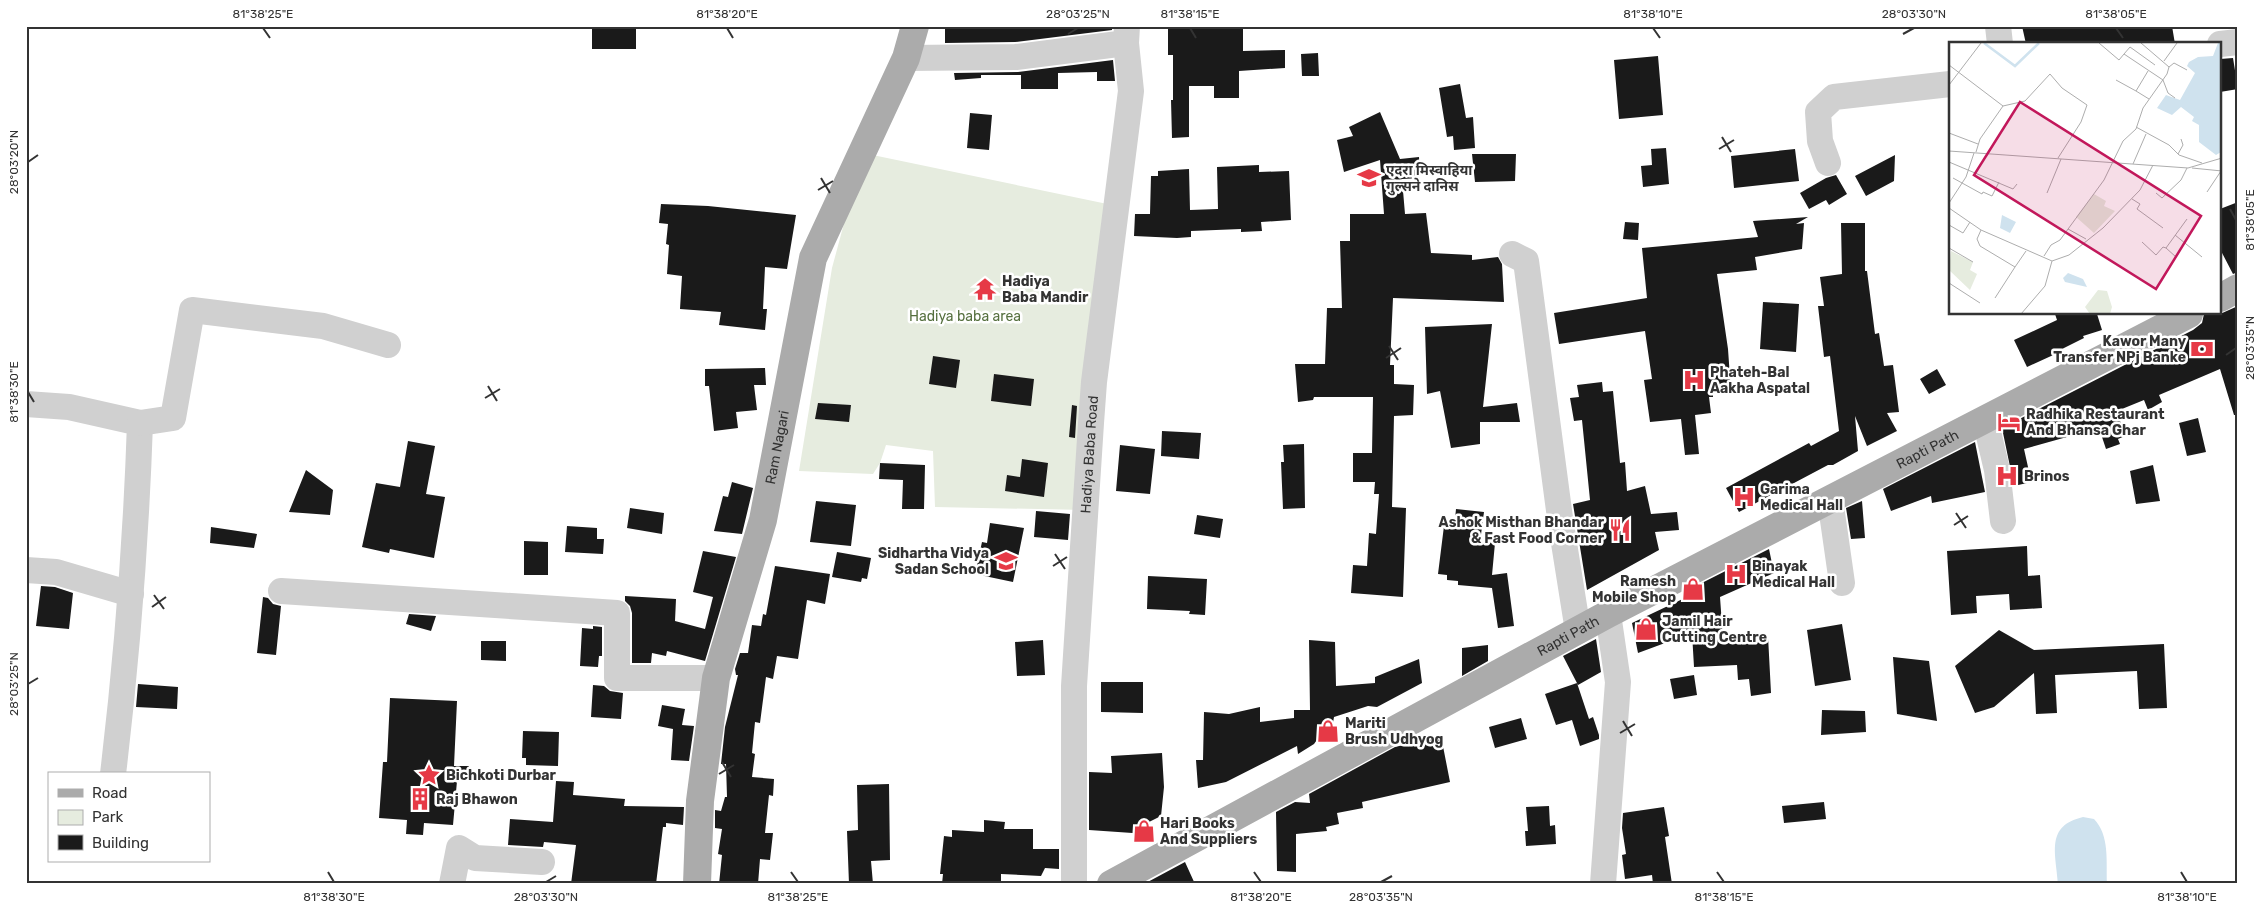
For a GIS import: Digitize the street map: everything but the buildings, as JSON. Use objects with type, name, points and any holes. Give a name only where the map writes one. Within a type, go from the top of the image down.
[{"type":"main road","name":"Ram Nagari","points":[[698,884],[700,801],[716,678],[763,520],[813,258],[906,58],[915,26]]},
{"type":"main road","points":[[2222,297],[2238,288]]},
{"type":"main road","name":"Rapti Path","points":[[1110,884],[1608,614],[2187,315]]},
{"type":"street","points":[[1998,26],[2000,42]]},
{"type":"street","points":[[906,58],[1016,57],[1126,35]]},
{"type":"street","name":"Hadiya Baba Road","points":[[1074,884],[1074,686],[1094,382],[1131,91],[1126,35]]},
{"type":"street","points":[[2222,44],[2238,42]]},
{"type":"street","points":[[1828,163],[1820,141],[1818,112],[1834,97],[1949,84]]},
{"type":"street","points":[[1512,254],[1526,261],[1560,518],[1578,631]]},
{"type":"street","points":[[26,404],[69,407],[140,423],[173,418],[192,310],[323,326],[388,345]]},
{"type":"street","points":[[1985,419],[1997,470],[2002,521]]},
{"type":"street","points":[[113,772],[125,674],[137,516],[140,423]]},
{"type":"street","points":[[1830,499],[1842,583]]},
{"type":"street","points":[[26,570],[56,572],[131,594]]},
{"type":"street","points":[[281,591],[617,613],[617,678],[716,678]]},
{"type":"street","points":[[1602,884],[1618,682],[1608,614]]},
{"type":"street","points":[[452,884],[459,848],[475,858],[542,862]]},
{"type":"green space","name":"Hadiya baba area","points":[[863,153],[1117,206],[1085,510],[935,507],[933,451],[886,445],[880,463],[873,474],[799,471],[832,268]]},
{"type":"water","points":[[2083,817],[2094,819],[2103,833],[2106,849],[2107,884],[2058,884],[2055,852],[2058,834],[2071,821]]},
{"type":"place","name":"एदरा मिस्वाहिया गुल्सने दानिस","points":[[1369,178]]},
{"type":"place","name":"Hadiya Baba Mandir","points":[[985,289]]},
{"type":"place","name":"Kawor Many Transfer NPj Banke","points":[[2202,349]]},
{"type":"place","name":"Phateh-Bal Aakha Aspatal","points":[[1694,380]]},
{"type":"place","name":"Radhika Restaurant And Bhansa Ghar","points":[[2009,422]]},
{"type":"place","name":"Brinos","points":[[2007,476]]},
{"type":"place","name":"Garima Medical Hall","points":[[1744,497]]},
{"type":"place","name":"Ashok Misthan Bhandar & Fast Food Corner","points":[[1620,530]]},
{"type":"place","name":"Sidhartha Vidya Sadan School","points":[[1006,561]]},
{"type":"place","name":"Binayak Medical Hall","points":[[1736,574]]},
{"type":"place","name":"Ramesh Mobile Shop","points":[[1693,589]]},
{"type":"place","name":"Jamil Hair Cutting Centre","points":[[1646,629]]},
{"type":"place","name":"Mariti Brush Udhyog","points":[[1328,731]]},
{"type":"place","name":"Bichkoti Durbar","points":[[429,775]]},
{"type":"place","name":"Raj Bhawon","points":[[420,799]]},
{"type":"place","name":"Hari Books And Suppliers","points":[[1144,831]]}]
